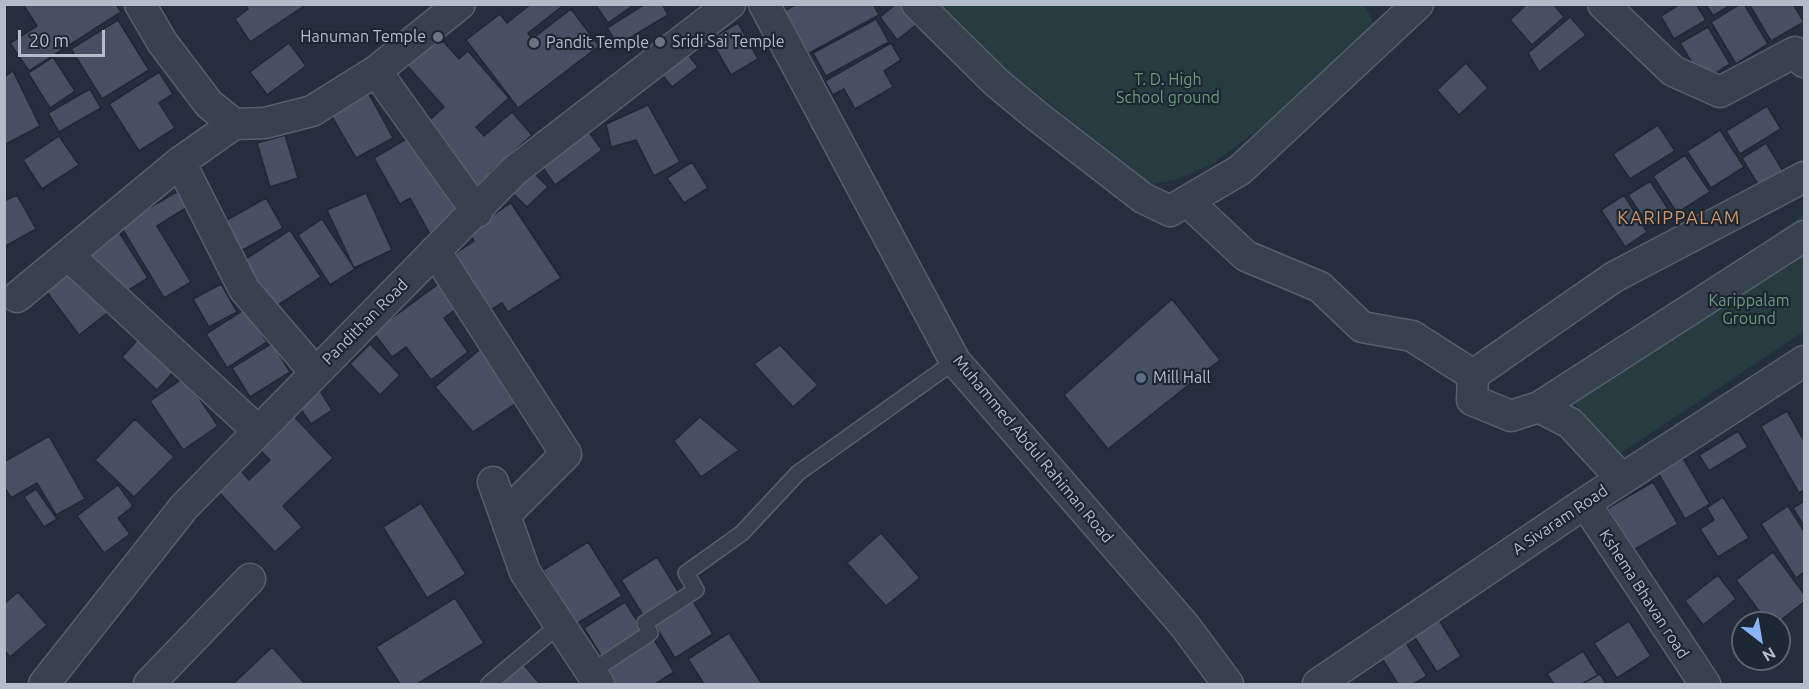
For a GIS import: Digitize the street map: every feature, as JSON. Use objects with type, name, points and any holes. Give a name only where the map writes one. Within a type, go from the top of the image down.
[{"type":"street","points":[[140,4],[162,42],[209,104],[234,124]]},
{"type":"street","points":[[17,297],[180,162],[234,124],[265,123],[312,111],[376,71],[460,4]]},
{"type":"street","name":"Pandithan Road","points":[[44,684],[184,507],[435,251],[477,212],[514,171],[730,4]]},
{"type":"street","name":"Muhammed Abdul Rahiman Road","points":[[764,4],[955,361],[1185,626],[1228,684]]},
{"type":"street","points":[[917,4],[997,83],[1143,198],[1170,211],[1240,170],[1418,4]]},
{"type":"street","points":[[1603,4],[1673,71],[1720,92],[1801,54]]},
{"type":"street","points":[[376,71],[477,212]]},
{"type":"street","points":[[180,162],[244,289],[315,372]]},
{"type":"street","points":[[1473,375],[1614,277],[1804,177]]},
{"type":"street","points":[[1188,202],[1246,256],[1320,286],[1362,327],[1412,336],[1473,375]]},
{"type":"street","points":[[1473,375],[1472,400],[1510,416],[1539,407],[1804,236]]},
{"type":"street","points":[[435,251],[566,454],[506,514]]},
{"type":"street","points":[[68,255],[258,431]]},
{"type":"street","name":"A Sivaram Road","points":[[1318,684],[1585,503],[1801,370]]},
{"type":"street","points":[[1539,407],[1570,423],[1622,479]]},
{"type":"street","points":[[493,482],[525,572],[595,678]]},
{"type":"street","name":"Kshema Bhavan road","points":[[1585,503],[1705,684]]},
{"type":"street","points":[[149,684],[250,579]]},
{"type":"lane","points":[[595,678],[651,633],[645,623],[696,590],[686,573],[742,533],[798,473],[955,361]]},
{"type":"lane","points":[[489,684],[559,624]]},
{"type":"green space","name":"T. D. High School ground","points":[[1364,4],[1374,24],[1326,78],[1214,163],[1176,180],[1152,184],[973,43],[938,5]]},
{"type":"green space","name":"Karippalam Ground","points":[[1804,214],[1804,331],[1612,459],[1562,385]]},
{"type":"building","points":[[23,4],[116,4],[121,12],[29,71],[10,43],[37,26]]},
{"type":"building","points":[[245,4],[307,4],[250,42],[235,19],[248,9]]},
{"type":"building","points":[[531,4],[565,4],[528,33],[532,39],[571,9],[599,46],[518,108],[466,40],[500,14],[507,23]]},
{"type":"building","points":[[595,4],[631,4],[632,6],[608,23]]},
{"type":"building","points":[[645,4],[662,4],[668,15],[618,45],[607,28]]},
{"type":"building","points":[[797,4],[873,4],[879,15],[802,57],[779,14]]},
{"type":"building","points":[[896,4],[900,4],[916,25],[897,40],[880,17]]},
{"type":"building","points":[[1527,4],[1553,4],[1564,17],[1532,45],[1510,20]]},
{"type":"building","points":[[1680,4],[1696,4],[1706,20],[1674,39],[1661,16]]},
{"type":"building","points":[[1706,4],[1732,4],[1713,16]]},
{"type":"building","points":[[1740,4],[1744,4],[1768,44],[1736,64],[1711,22]]},
{"type":"building","points":[[1749,4],[1793,4],[1804,22],[1771,41]]},
{"type":"building","points":[[1570,17],[1586,35],[1539,72],[1528,53]]},
{"type":"building","points":[[876,19],[889,42],[826,76],[813,53]]},
{"type":"building","points":[[118,20],[149,70],[102,99],[71,49]]},
{"type":"building","points":[[738,23],[758,59],[731,75],[710,39]]},
{"type":"building","points":[[1708,27],[1730,64],[1703,81],[1680,43]]},
{"type":"building","points":[[435,32],[459,59],[468,51],[509,98],[476,127],[484,136],[512,112],[532,135],[490,172],[495,178],[479,192],[422,127],[444,107],[403,61]]},
{"type":"building","points":[[289,43],[306,66],[267,95],[250,72]]},
{"type":"building","points":[[891,43],[901,60],[884,71],[893,87],[855,109],[844,89],[833,95],[825,81]]},
{"type":"building","points":[[686,52],[698,67],[672,87],[661,73]]},
{"type":"building","points":[[53,57],[75,91],[50,108],[28,73]]},
{"type":"building","points":[[1466,63],[1488,88],[1459,115],[1437,90]]},
{"type":"building","points":[[13,71],[40,126],[4,145],[4,77]]},
{"type":"building","points":[[159,72],[173,94],[159,103],[175,128],[139,151],[109,104]]},
{"type":"building","points":[[90,89],[101,108],[59,132],[48,113]]},
{"type":"building","points":[[369,94],[393,138],[356,158],[331,115]]},
{"type":"building","points":[[648,105],[680,162],[654,176],[636,140],[611,147],[606,124]]},
{"type":"building","points":[[1767,106],[1781,129],[1740,154],[1726,131]]},
{"type":"building","points":[[1658,125],[1675,151],[1630,179],[1613,154]]},
{"type":"building","points":[[586,128],[602,150],[555,185],[539,162]]},
{"type":"building","points":[[1720,130],[1744,167],[1711,188],[1687,151]]},
{"type":"building","points":[[285,135],[298,178],[270,187],[257,143]]},
{"type":"building","points":[[413,135],[461,219],[431,236],[410,198],[400,204],[374,158]]},
{"type":"building","points":[[59,136],[79,165],[42,189],[23,160]]},
{"type":"building","points":[[1766,143],[1786,176],[1762,191],[1742,158]]},
{"type":"building","points":[[1685,155],[1710,192],[1677,213],[1653,176]]},
{"type":"building","points":[[692,162],[708,188],[684,203],[667,178]]},
{"type":"building","points":[[531,170],[548,187],[527,207],[510,191]]},
{"type":"building","points":[[1650,181],[1670,212],[1649,226],[1628,195]]},
{"type":"building","points":[[180,190],[189,206],[157,226],[191,282],[164,298],[120,225]]},
{"type":"building","points":[[366,193],[392,250],[354,268],[327,210]]},
{"type":"building","points":[[17,195],[36,229],[4,247],[4,201]]},
{"type":"building","points":[[1624,195],[1647,232],[1625,247],[1601,210]]},
{"type":"building","points":[[266,198],[283,228],[241,251],[225,221]]},
{"type":"building","points":[[511,203],[561,278],[508,312],[502,303],[481,316],[453,255],[474,241],[468,232]]},
{"type":"building","points":[[322,219],[355,269],[330,285],[298,235]]},
{"type":"building","points":[[290,230],[321,277],[269,311],[238,264]]},
{"type":"building","points":[[119,232],[148,278],[116,298],[87,252]]},
{"type":"building","points":[[76,268],[110,311],[79,335],[46,291]]},
{"type":"building","points":[[445,279],[463,304],[444,318],[468,352],[431,380],[406,347],[392,357],[373,332]]},
{"type":"building","points":[[221,284],[237,312],[209,327],[193,299]]},
{"type":"building","name":"Mill Hall","points":[[1172,299],[1220,360],[1108,449],[1064,395]]},
{"type":"building","points":[[245,309],[267,342],[227,368],[206,334]]},
{"type":"building","points":[[141,336],[177,368],[157,390],[122,357]]},
{"type":"building","points":[[272,343],[290,372],[250,397],[232,368]]},
{"type":"building","points":[[370,344],[400,375],[380,395],[350,364]]},
{"type":"building","points":[[780,345],[818,385],[793,407],[754,364]]},
{"type":"building","points":[[484,346],[521,400],[473,432],[435,387]]},
{"type":"building","points":[[185,377],[218,426],[183,450],[150,401]]},
{"type":"building","points":[[319,389],[332,410],[311,424],[297,404]]},
{"type":"building","points":[[1787,411],[1804,441],[1804,490],[1799,493],[1761,426]]},
{"type":"building","points":[[291,413],[333,458],[283,506],[302,527],[275,552],[213,486],[236,465],[249,480],[270,460],[256,446]]},
{"type":"building","points":[[700,417],[739,450],[701,477],[674,441]]},
{"type":"building","points":[[135,419],[174,457],[134,497],[95,460]]},
{"type":"building","points":[[1738,431],[1748,447],[1709,471],[1699,455]]},
{"type":"building","points":[[49,436],[85,499],[56,515],[37,483],[11,498],[4,486],[4,462]]},
{"type":"building","points":[[1683,458],[1710,504],[1685,519],[1658,473]]},
{"type":"building","points":[[1653,482],[1678,524],[1632,551],[1608,508]]},
{"type":"building","points":[[118,485],[133,506],[118,518],[130,534],[104,553],[77,516]]},
{"type":"building","points":[[36,489],[57,519],[44,527],[24,497]]},
{"type":"building","points":[[1723,497],[1749,538],[1718,557],[1700,529],[1714,520],[1707,508]]},
{"type":"building","points":[[1804,501],[1804,526],[1793,508]]},
{"type":"building","points":[[421,503],[466,574],[427,598],[383,527]]},
{"type":"building","points":[[1788,506],[1804,531],[1804,572],[1796,578],[1761,524]]},
{"type":"building","points":[[881,533],[920,578],[886,606],[847,563]]},
{"type":"building","points":[[588,542],[622,596],[576,624],[543,570]]},
{"type":"building","points":[[1773,552],[1804,594],[1804,602],[1791,612],[1759,611],[1736,580]]},
{"type":"building","points":[[657,557],[681,596],[645,618],[621,580]]},
{"type":"building","points":[[1718,575],[1736,599],[1703,625],[1685,601]]},
{"type":"building","points":[[18,592],[47,625],[10,657],[4,650],[4,604]]},
{"type":"building","points":[[455,598],[484,643],[417,684],[400,684],[376,647]]},
{"type":"building","points":[[691,598],[713,634],[675,658],[653,622]]},
{"type":"building","points":[[625,602],[645,633],[603,659],[584,628]]},
{"type":"building","points":[[1439,620],[1461,656],[1437,672],[1414,636]]},
{"type":"building","points":[[1629,621],[1651,656],[1617,678],[1594,643]]},
{"type":"building","points":[[729,633],[762,684],[704,684],[688,659]]},
{"type":"building","points":[[653,638],[674,672],[655,684],[614,684],[604,668]]},
{"type":"building","points":[[1404,640],[1427,676],[1413,684],[1398,684],[1380,655]]},
{"type":"building","points":[[272,647],[305,684],[233,684]]},
{"type":"building","points":[[1583,651],[1598,675],[1582,684],[1554,684],[1547,674]]},
{"type":"building","points":[[524,665],[540,684],[499,684]]},
{"type":"building","points":[[1600,674],[1606,684],[1582,684],[1598,675]]},
{"type":"place","name":"Hanuman Temple","points":[[438,37]]},
{"type":"place","name":"Sridi Sai Temple","points":[[660,42]]},
{"type":"place","name":"Pandit Temple","points":[[534,43]]},
{"type":"place","name":"Mill Hall","points":[[1141,378]]},
{"type":"district","name":"KARIPPALAM","points":[[1679,218]]}]
